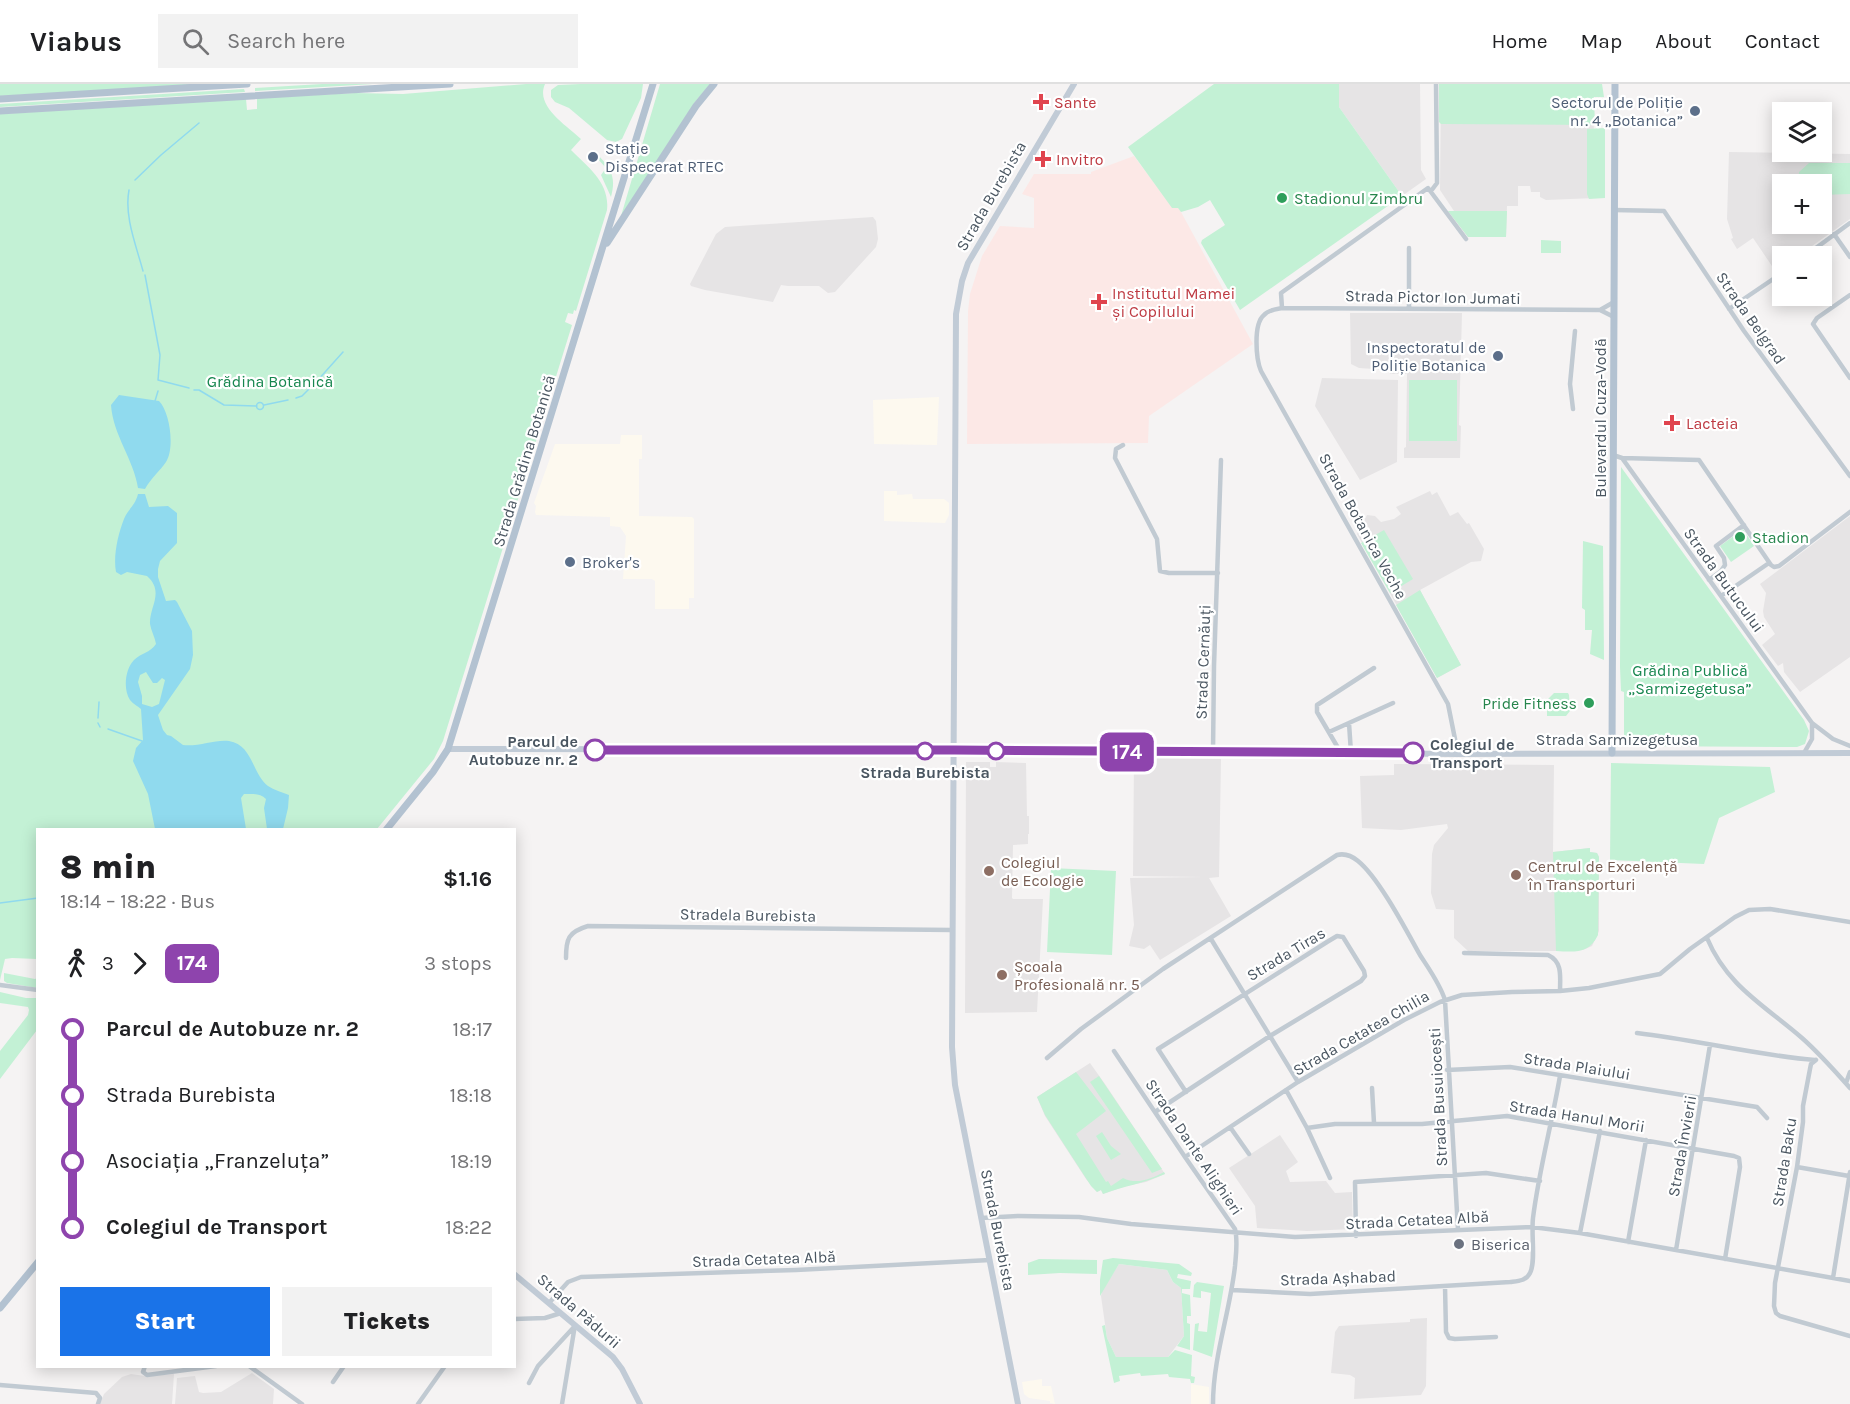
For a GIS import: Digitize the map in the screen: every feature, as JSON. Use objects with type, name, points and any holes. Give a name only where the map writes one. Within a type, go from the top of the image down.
[{"type":"main road","points":[[0,99],[248,84]]},
{"type":"main road","points":[[0,111],[450,84]]},
{"type":"main road","name":"Strada Grădina Botanică","points":[[388,828],[433,772],[448,749],[653,84]]},
{"type":"main road","points":[[603,250],[699,101],[714,84]]},
{"type":"main road","name":"Strada Burebista","points":[[1018,1404],[955,1085],[952,1047],[956,314],[964,272],[974,251],[1074,84]]},
{"type":"main road","name":"Bulevardul Cuza-Vodă","points":[[1612,753],[1615,84]]},
{"type":"main road","name":"Strada Sarmizegetusa","points":[[448,749],[1458,754],[1850,753]]},
{"type":"main road","points":[[0,1308],[36,1264]]},
{"type":"main road","name":"Strada Pădurii","points":[[516,1278],[549,1303],[618,1363],[640,1404]]},
{"type":"street","points":[[1431,191],[1437,183],[1436,84]]},
{"type":"street","points":[[1282,308],[1281,293],[1428,188],[1466,239]]},
{"type":"street","name":"Strada Belgrad","points":[[1614,210],[1664,211],[1730,309],[1850,476]]},
{"type":"street","points":[[1818,246],[1850,223]]},
{"type":"street","points":[[1834,234],[1850,257]]},
{"type":"street","points":[[1408,248],[1409,309]]},
{"type":"street","points":[[1730,309],[1772,280]]},
{"type":"street","points":[[1850,295],[1814,322],[1815,329],[1848,370],[1850,378]]},
{"type":"street","points":[[1600,310],[1614,302]]},
{"type":"street","name":"Strada Pictor Ion Jumati","points":[[1267,312],[1282,308],[1600,310],[1614,317]]},
{"type":"street","name":"Strada Botanica Veche","points":[[1267,312],[1258,324],[1258,364],[1448,704],[1458,754]]},
{"type":"street","points":[[1573,409],[1570,383],[1575,331]]},
{"type":"street","points":[[1123,445],[1116,449],[1115,458],[1157,539],[1160,571],[1163,573],[1218,573]]},
{"type":"street","points":[[1613,455],[1622,458],[1699,460],[1774,567],[1779,566],[1850,512]]},
{"type":"street","name":"Strada Butucului","points":[[1622,458],[1812,723],[1833,739],[1850,746]]},
{"type":"street","name":"Strada Cernăuți","points":[[1213,752],[1221,460]]},
{"type":"street","points":[[1709,580],[1725,565],[1724,558],[1716,546],[1744,525]]},
{"type":"street","points":[[1721,596],[1769,563]]},
{"type":"street","points":[[1341,753],[1317,712],[1317,705],[1374,668]]},
{"type":"street","points":[[1329,732],[1393,703]]},
{"type":"street","points":[[1348,723],[1351,753]]},
{"type":"street","points":[[1804,753],[1812,739],[1812,723]]},
{"type":"street","name":"Strada Busuiocești","points":[[1211,939],[1337,855],[1343,853],[1358,861],[1378,886],[1434,977],[1445,1000],[1447,1070],[1458,1230]]},
{"type":"street","name":"Strada Cetatea Chilia","points":[[1185,1157],[1298,1082],[1404,1020],[1445,1000],[1462,995],[1589,988],[1660,974],[1741,913],[1753,909],[1770,909],[1850,922]]},
{"type":"street","name":"Stradela Burebista","points":[[566,958],[567,941],[570,936],[588,926],[952,930]]},
{"type":"street","name":"Strada Tiras","points":[[1155,1112],[1270,1036],[1361,981],[1365,976],[1363,968],[1345,940],[1340,936],[1158,1049],[1185,1092]]},
{"type":"street","points":[[1707,938],[1717,960],[1728,975],[1824,1059],[1850,1088]]},
{"type":"street","points":[[1047,1058],[1108,1009],[1211,939],[1298,1082]]},
{"type":"street","points":[[1464,953],[1548,955],[1557,961],[1559,966],[1560,991]]},
{"type":"street","points":[[0,985],[36,990]]},
{"type":"street","points":[[1637,1033],[1757,1053],[1824,1059]]},
{"type":"street","name":"Strada Învierii","points":[[1676,1250],[1710,1045]]},
{"type":"street","name":"Strada Dante Alighieri","points":[[1114,1050],[1185,1157],[1229,1218],[1236,1233],[1232,1290],[1217,1359],[1214,1404]]},
{"type":"street","name":"Strada Baku","points":[[1778,1269],[1797,1167],[1808,1078],[1811,1064],[1816,1060]]},
{"type":"street","name":"Strada Plaiului","points":[[1447,1070],[1497,1066],[1757,1107],[1767,1118]]},
{"type":"street","points":[[1846,1083],[1850,1072]]},
{"type":"street","points":[[1532,1227],[1560,1076]]},
{"type":"street","points":[[1372,1088],[1374,1123]]},
{"type":"street","points":[[1286,1090],[1330,1178]]},
{"type":"street","name":"Strada Hanul Morii","points":[[1307,1128],[1323,1125],[1374,1123],[1422,1124],[1500,1116],[1599,1131],[1734,1156],[1739,1158],[1740,1167],[1725,1259]]},
{"type":"street","points":[[1230,1127],[1249,1154]]},
{"type":"street","points":[[1580,1233],[1599,1131]]},
{"type":"street","points":[[1628,1242],[1646,1140]]},
{"type":"street","points":[[1797,1167],[1850,1174],[1833,1278]]},
{"type":"street","points":[[1356,1236],[1355,1182],[1496,1173],[1540,1181]]},
{"type":"street","name":"Strada Cetatea Albă","points":[[981,1218],[1079,1217],[1296,1237],[1532,1227],[1580,1233],[1850,1281]]},
{"type":"street","name":"Strada Așhabad","points":[[1232,1290],[1310,1294],[1510,1282],[1526,1279],[1532,1266],[1532,1227]]},
{"type":"street","name":"Strada Cetatea Albă","points":[[549,1303],[568,1282],[581,1277],[796,1270],[990,1260]]},
{"type":"street","points":[[1778,1269],[1774,1297],[1777,1315],[1850,1336]]},
{"type":"street","points":[[1445,1286],[1446,1332],[1449,1338],[1496,1337]]},
{"type":"street","points":[[516,1319],[545,1318],[561,1313]]},
{"type":"street","points":[[529,1383],[538,1366],[575,1325]]},
{"type":"street","points":[[562,1404],[575,1325]]},
{"type":"street","points":[[144,1368],[143,1372],[147,1375],[201,1368]]},
{"type":"street","points":[[252,1368],[302,1404]]},
{"type":"street","points":[[333,1382],[343,1368]]},
{"type":"street","points":[[418,1404],[444,1368]]},
{"type":"street","points":[[0,1385],[96,1393],[99,1398],[98,1404]]},
{"type":"shaded area","points":[[1339,84],[1420,84],[1421,170],[1426,179],[1402,196],[1339,107]]},
{"type":"shaded area","points":[[1441,84],[1593,84],[1595,198],[1546,200],[1540,197],[1540,192],[1531,192],[1530,186],[1518,186],[1518,206],[1507,206],[1506,237],[1468,237],[1448,211],[1454,211],[1440,190]]},
{"type":"shaded area","points":[[1729,152],[1772,153],[1772,162],[1832,162],[1832,154],[1850,154],[1850,219],[1832,232],[1832,174],[1772,174],[1772,234],[1829,234],[1812,246],[1772,246],[1772,266],[1753,238],[1737,249],[1731,239],[1733,238],[1727,219]]},
{"type":"shaded area","name":"Institutul Mamei și Copilului","points":[[1134,156],[1172,207],[1178,208],[1181,212],[1253,344],[1149,416],[1148,443],[967,444],[968,311],[970,294],[982,256],[1000,226],[1034,228],[1034,198],[1022,194],[1034,174],[1091,174],[1091,172]]},
{"type":"shaded area","points":[[873,217],[876,221],[878,239],[876,247],[835,292],[828,293],[819,286],[781,285],[773,302],[705,290],[690,284],[716,234],[725,227]]},
{"type":"shaded area","points":[[1350,313],[1462,313],[1460,458],[1404,458],[1407,374],[1390,374],[1389,370],[1359,368],[1351,364]]},
{"type":"shaded area","points":[[1322,378],[1398,380],[1397,462],[1360,480],[1315,406]]},
{"type":"shaded area","points":[[939,397],[937,445],[874,444],[873,400]]},
{"type":"shaded area","points":[[621,435],[642,435],[642,459],[639,459],[639,516],[692,517],[694,519],[694,598],[689,598],[689,609],[655,609],[655,581],[652,579],[623,579],[626,536],[620,527],[610,526],[610,517],[536,515],[534,503],[555,444],[620,444]]},
{"type":"shaded area","points":[[884,491],[897,491],[897,495],[912,494],[913,499],[944,499],[949,503],[949,515],[945,523],[884,521]]},
{"type":"shaded area","points":[[1430,491],[1432,495],[1437,492],[1450,516],[1458,512],[1467,524],[1469,523],[1484,549],[1481,561],[1471,562],[1420,590],[1461,665],[1437,678],[1357,534],[1367,515],[1375,516],[1381,522],[1394,519],[1401,514],[1396,507]]},
{"type":"shaded area","points":[[1850,516],[1850,657],[1800,692],[1784,672],[1783,663],[1778,666],[1762,645],[1775,634],[1764,617],[1766,593],[1760,584]]},
{"type":"shaded area","points":[[1134,758],[1221,759],[1219,877],[1209,878],[1231,916],[1160,960],[1150,945],[1144,949],[1129,946],[1134,925],[1130,878],[1203,877],[1133,876]]},
{"type":"shaded area","points":[[966,762],[990,762],[990,767],[996,767],[996,762],[1026,763],[1028,844],[1013,845],[1012,898],[1043,899],[1037,1012],[965,1013]]},
{"type":"shaded area","name":"Centrul de Excelență în Transporturi","points":[[1394,764],[1554,765],[1553,852],[1590,848],[1590,852],[1597,853],[1599,857],[1599,931],[1592,946],[1583,950],[1564,951],[1468,951],[1454,938],[1454,910],[1436,909],[1431,893],[1434,845],[1448,828],[1447,824],[1401,830],[1362,828],[1360,776],[1394,775]]},
{"type":"shaded area","points":[[1090,1063],[1165,1174],[1103,1194],[1101,1190],[1097,1192],[1086,1179],[1045,1116],[1037,1097]]},
{"type":"shaded area","points":[[1280,1135],[1298,1162],[1286,1171],[1290,1182],[1326,1181],[1335,1193],[1352,1192],[1353,1229],[1307,1231],[1257,1228],[1255,1206],[1229,1168]]},
{"type":"shaded area","points":[[1119,1264],[1167,1270],[1173,1282],[1181,1288],[1184,1336],[1168,1357],[1116,1357],[1107,1338],[1101,1296]]},
{"type":"shaded area","points":[[1427,1318],[1426,1386],[1421,1395],[1354,1399],[1355,1378],[1350,1375],[1331,1373],[1335,1332],[1339,1326],[1410,1322],[1410,1319]]},
{"type":"shaded area","points":[[252,1373],[274,1389],[273,1404],[175,1404],[177,1378],[195,1376],[199,1392],[221,1392]]},
{"type":"shaded area","points":[[131,1374],[145,1376],[174,1374],[172,1404],[100,1404],[104,1394],[122,1377]]},
{"type":"shaded area","points":[[1042,1379],[1042,1386],[1051,1386],[1055,1404],[1029,1398],[1024,1394],[1022,1382]]},
{"type":"shaded area","points":[[1191,1384],[1209,1387],[1209,1404],[1191,1404]]},
{"type":"green space","points":[[0,84],[215,84],[0,96]]},
{"type":"green space","points":[[373,84],[255,91],[255,88]]},
{"type":"green space","name":"Grădina Botanică","points":[[545,84],[544,100],[560,121],[581,139],[571,150],[591,169],[601,184],[607,200],[607,210],[576,311],[574,310],[573,314],[568,313],[565,322],[572,325],[443,741],[434,759],[378,828],[36,828],[36,959],[5,959],[0,980],[0,114],[246,99],[247,110],[257,109],[257,98],[355,93],[403,94]]},
{"type":"green space","points":[[643,84],[641,98],[622,139],[616,142],[607,140],[569,108],[555,102],[551,97],[551,90],[558,85]]},
{"type":"green space","points":[[660,84],[710,84],[695,102],[621,216]]},
{"type":"green space","name":"Stadionul Zimbru","points":[[1214,84],[1339,84],[1339,107],[1402,196],[1240,310],[1201,243],[1225,225],[1210,200],[1198,207],[1181,212],[1178,208],[1172,208],[1128,147]]},
{"type":"green space","points":[[1439,84],[1602,84],[1604,97],[1594,97],[1595,125],[1441,124],[1439,122]]},
{"type":"green space","points":[[244,89],[245,92],[0,107],[0,104]]},
{"type":"green space","points":[[1605,128],[1605,198],[1589,199],[1587,194],[1587,129]]},
{"type":"green space","points":[[599,156],[612,175],[611,197],[601,175],[606,168],[597,158]]},
{"type":"green space","points":[[1809,163],[1850,163],[1850,194],[1832,195],[1832,174],[1799,174]]},
{"type":"green space","points":[[1448,211],[1507,211],[1506,237],[1468,237]]},
{"type":"green space","points":[[1541,240],[1561,241],[1561,253],[1541,253]]},
{"type":"green space","points":[[1409,380],[1457,380],[1457,441],[1409,441]]},
{"type":"green space","name":"Grădina Publică „Sarmizegetusa”","points":[[1621,467],[1804,720],[1809,731],[1805,744],[1797,747],[1631,746],[1624,740],[1624,692],[1621,691],[1620,667]]},
{"type":"green space","name":"Stadion","points":[[1743,529],[1754,546],[1731,562],[1720,546]]},
{"type":"green space","points":[[1384,530],[1413,579],[1390,593],[1361,543]]},
{"type":"green space","points":[[1583,541],[1603,546],[1604,660],[1590,654],[1592,630],[1585,630],[1585,610],[1582,608]]},
{"type":"green space","points":[[1420,590],[1461,665],[1437,678],[1396,605]]},
{"type":"green space","points":[[1554,693],[1568,693],[1570,711],[1566,716],[1547,716],[1547,700]]},
{"type":"green space","points":[[1611,763],[1770,767],[1775,792],[1719,818],[1704,864],[1610,860]]},
{"type":"green space","points":[[1590,848],[1590,852],[1597,853],[1599,857],[1598,935],[1590,946],[1581,951],[1556,951],[1553,852]]},
{"type":"green space","points":[[1051,868],[1116,871],[1112,955],[1047,952]]},
{"type":"green space","points":[[4,973],[36,978],[36,988],[7,983],[4,981]]},
{"type":"green space","points":[[0,992],[36,998],[36,1031],[0,1079],[0,1051],[28,1015],[29,1010],[28,1007],[0,1003]]},
{"type":"green space","points":[[1076,1072],[1106,1111],[1076,1134],[1106,1182],[1108,1181],[1111,1186],[1123,1178],[1139,1181],[1164,1172],[1165,1174],[1103,1194],[1101,1190],[1097,1192],[1091,1186],[1045,1115],[1037,1097]]},
{"type":"green space","points":[[1099,1076],[1162,1169],[1152,1173],[1090,1082]]},
{"type":"green space","points":[[1102,1132],[1111,1146],[1121,1154],[1111,1160],[1096,1136]]},
{"type":"green space","points":[[1113,1258],[1179,1264],[1192,1273],[1191,1276],[1178,1274],[1177,1278],[1191,1281],[1190,1289],[1182,1289],[1182,1293],[1190,1295],[1191,1316],[1187,1316],[1187,1323],[1190,1324],[1190,1350],[1177,1346],[1184,1336],[1181,1288],[1173,1282],[1167,1270],[1119,1264],[1100,1296],[1103,1260]]},
{"type":"green space","points":[[1039,1259],[1097,1260],[1097,1274],[1028,1275],[1028,1263]]},
{"type":"green space","points":[[1197,1282],[1224,1286],[1212,1357],[1193,1350],[1195,1324],[1199,1323],[1198,1331],[1207,1332],[1211,1293],[1201,1291],[1201,1298],[1193,1297],[1194,1285]]},
{"type":"green space","points":[[1105,1325],[1107,1338],[1116,1357],[1168,1357],[1175,1350],[1192,1355],[1191,1376],[1195,1377],[1194,1383],[1191,1383],[1190,1379],[1169,1377],[1168,1374],[1141,1376],[1140,1373],[1119,1376],[1120,1381],[1114,1383],[1102,1326]]},
{"type":"water","points":[[119,395],[159,401],[166,413],[171,439],[169,456],[145,489],[138,488],[116,427],[111,405]]},
{"type":"water","points":[[138,494],[145,494],[149,507],[168,506],[177,513],[177,543],[160,561],[158,577],[166,601],[175,600],[177,602],[192,631],[193,655],[190,669],[158,715],[163,730],[183,745],[229,741],[243,748],[263,781],[268,786],[289,795],[283,828],[267,828],[264,808],[266,799],[264,797],[244,794],[241,798],[246,828],[155,828],[148,794],[133,761],[136,748],[143,740],[141,709],[130,700],[126,685],[131,664],[156,644],[150,618],[156,594],[147,576],[127,572],[121,575],[116,572],[115,566],[122,525]],"holes":[[[146,672],[153,683],[157,683],[162,678],[165,680],[159,704],[152,707],[142,704],[138,682],[140,675]]]},
{"type":"waterway","points":[[135,180],[199,123]]},
{"type":"waterway","points":[[129,190],[129,220],[143,271]]},
{"type":"waterway","points":[[145,275],[160,355],[158,380],[189,388]]},
{"type":"waterway","points":[[317,381],[343,352]]},
{"type":"waterway","points":[[296,398],[302,396],[313,385]]},
{"type":"waterway","points":[[194,390],[199,390],[224,405],[257,406]]},
{"type":"waterway","points":[[155,401],[158,391]]},
{"type":"waterway","points":[[264,405],[288,400]]},
{"type":"waterway","points":[[260,403],[263,406],[260,409],[257,406],[260,403]]},
{"type":"waterway","points":[[98,718],[99,702]]},
{"type":"waterway","points":[[98,723],[100,727]]},
{"type":"waterway","points":[[108,729],[142,741]]},
{"type":"waterway","points":[[0,903],[36,898]]},
{"type":"bus line","name":"174","points":[[595,750],[1413,753]]},
{"type":"place","name":"Sante","points":[[1041,102]]},
{"type":"place","name":"Sectorul de Poliție nr. 4 „Botanica”","points":[[1695,111]]},
{"type":"place","name":"Stație Dispecerat RTEC","points":[[593,157]]},
{"type":"place","name":"Invitro","points":[[1043,159]]},
{"type":"place","name":"Stadionul Zimbru","points":[[1282,198]]},
{"type":"place","name":"Institutul Mamei și Copilului","points":[[1099,302]]},
{"type":"place","name":"Inspectoratul de Poliție Botanica","points":[[1498,356]]},
{"type":"place","name":"Lacteia","points":[[1672,423]]},
{"type":"place","name":"Stadion","points":[[1740,537]]},
{"type":"place","name":"Broker's","points":[[570,562]]},
{"type":"place","name":"Pride Fitness","points":[[1589,703]]},
{"type":"place","name":"Parcul de Autobuze nr. 2","points":[[595,750]]},
{"type":"place","name":"Strada Burebista","points":[[925,751]]},
{"type":"place","name":"Colegiul de Transport","points":[[1413,753]]},
{"type":"place","name":"Colegiul de Ecologie","points":[[989,871]]},
{"type":"place","name":"Centrul de Excelență în Transporturi","points":[[1516,875]]},
{"type":"place","name":"Școala Profesională nr. 5","points":[[1002,975]]},
{"type":"place","name":"Biserica","points":[[1459,1244]]}]
